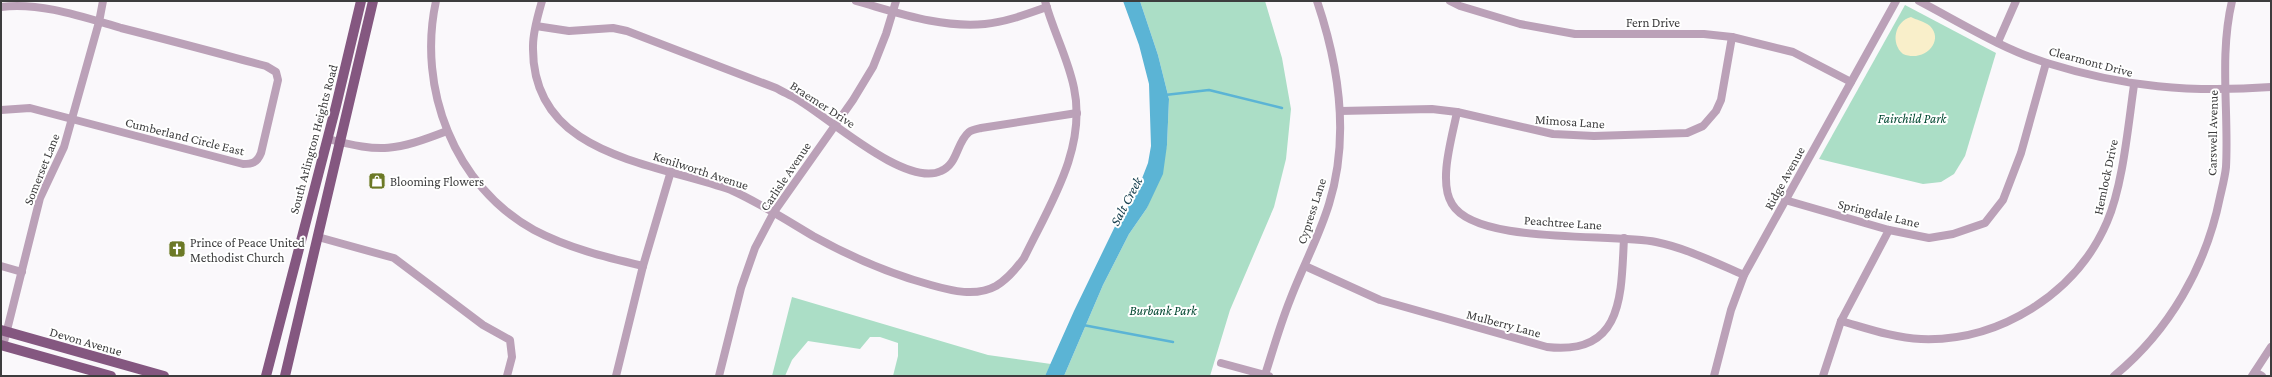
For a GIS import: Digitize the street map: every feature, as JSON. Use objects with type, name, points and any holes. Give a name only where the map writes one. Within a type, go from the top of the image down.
[{"type":"main road","name":"South Arlington Heights Road","points":[[266,376],[328,139],[361,1]]},
{"type":"main road","name":"South Arlington Heights Road","points":[[285,376],[373,1]]},
{"type":"main road","name":"Devon Avenue","points":[[4,331],[164,376]]},
{"type":"main road","name":"Devon Avenue","points":[[2,346],[111,376]]},
{"type":"street","name":"Somerset Lane","points":[[2,346],[4,331],[22,272],[40,198],[64,147],[73,120],[99,22],[103,1]]},
{"type":"street","points":[[436,1],[431,41],[431,63],[434,86],[447,131],[460,157],[478,182],[503,209],[533,229],[565,245],[643,266]]},
{"type":"street","name":"Kenilworth Avenue","points":[[542,1],[533,44],[536,79],[544,98],[563,124],[587,143],[602,150],[731,190],[774,212],[857,259],[914,280],[953,291],[969,292],[996,286],[1016,268],[1024,258],[1069,162],[1077,113],[1075,90],[1070,71],[1046,4]]},
{"type":"street","points":[[856,1],[927,21],[986,24],[1009,20],[1046,4]]},
{"type":"street","name":"Carlisle Avenue","points":[[720,376],[741,288],[754,248],[774,212],[853,100],[873,67],[886,34],[896,1]]},
{"type":"street","name":"Cypress Lane","points":[[1267,376],[1290,300],[1327,209],[1335,180],[1340,111],[1335,66],[1317,1]]},
{"type":"street","name":"Fern Drive","points":[[1450,1],[1460,6],[1520,24],[1575,34],[1704,34],[1732,37],[1793,52],[1851,82]]},
{"type":"street","name":"Ridge Avenue","points":[[1714,376],[1732,310],[1744,275],[1896,1]]},
{"type":"street","name":"Clearmont Drive","points":[[1919,1],[1998,42],[2046,63],[2134,85],[2226,91],[2271,87]]},
{"type":"street","points":[[1998,42],[2016,1]]},
{"type":"street","name":"Carswell Avenue","points":[[2114,376],[2131,361],[2167,321],[2180,300],[2200,260],[2216,216],[2226,168],[2226,26],[2232,1]]},
{"type":"street","points":[[1,7],[34,8],[99,22]]},
{"type":"street","name":"Cumberland Circle East","points":[[73,120],[242,164],[254,163],[258,160],[262,149],[278,80],[276,72],[266,66],[99,22]]},
{"type":"street","name":"Braemer Drive","points":[[536,26],[569,30],[613,28],[627,31],[776,88],[798,99],[870,150],[913,171],[927,174],[940,172],[947,168],[969,132],[1077,113]]},
{"type":"street","name":"Mimosa Lane","points":[[1340,111],[1412,108],[1457,112],[1553,134],[1594,136],[1687,133],[1703,126],[1716,111],[1721,100],[1732,37]]},
{"type":"street","name":"Springdale Lane","points":[[1785,200],[1889,230],[1929,238],[1953,234],[1985,223],[2003,200],[2020,153],[2046,63]]},
{"type":"street","name":"Hemlock Drive","points":[[1841,321],[1919,339],[1949,339],[1984,331],[2020,316],[2046,300],[2068,280],[2090,252],[2107,222],[2116,190],[2134,85]]},
{"type":"street","points":[[1,110],[30,108],[73,120]]},
{"type":"street","name":"Peachtree Lane","points":[[1457,112],[1445,184],[1448,197],[1460,214],[1473,222],[1550,236],[1643,239],[1673,246],[1744,275]]},
{"type":"street","points":[[328,139],[384,149],[417,143],[447,131]]},
{"type":"street","points":[[616,376],[643,266],[671,171]]},
{"type":"street","points":[[1823,376],[1841,321],[1889,230]]},
{"type":"street","points":[[318,237],[394,258],[487,327],[510,340],[512,357],[507,376]]},
{"type":"street","name":"Mulberry Lane","points":[[1305,266],[1380,300],[1547,347],[1578,347],[1596,338],[1607,328],[1615,315],[1620,303],[1624,238]]},
{"type":"street","points":[[1,266],[22,272]]},
{"type":"street","points":[[2256,374],[2271,347]]},
{"type":"street","points":[[1221,363],[1267,376]]},
{"type":"green space","name":"Burbank Park","points":[[1140,1],[1265,1],[1282,58],[1291,109],[1286,159],[1274,207],[1230,310],[1210,376],[1064,376],[1103,285],[1129,234],[1147,208],[1167,145],[1169,99],[1158,55]]},
{"type":"green space","name":"Fairchild Park","points":[[1905,5],[1996,53],[1965,156],[1954,174],[1941,182],[1923,184],[1819,159]]},
{"type":"green space","points":[[792,297],[988,355],[1051,364],[1045,376],[893,376],[898,356],[898,343],[880,337],[870,337],[860,349],[808,341],[792,360],[785,376],[772,376]]},
{"type":"sand","points":[[1911,17],[1928,24],[1934,32],[1934,44],[1925,53],[1918,56],[1903,54],[1899,49],[1896,39],[1896,33],[1901,23]]},
{"type":"water","points":[[1123,1],[1140,1],[1158,55],[1169,99],[1167,145],[1163,174],[1147,208],[1129,234],[1103,285],[1064,376],[1045,376],[1074,311],[1120,216],[1134,199],[1148,163],[1151,146],[1149,84],[1139,45]]},
{"type":"waterway","points":[[1165,95],[1209,90],[1282,108]]},
{"type":"waterway","points":[[1083,325],[1173,342]]},
{"type":"place","name":"Blooming Flowers","points":[[377,181]]},
{"type":"place","name":"Prince of Peace United Methodist Church","points":[[177,249]]},
{"type":"water label","name":"Salt Creek","points":[[1126,201]]}]
